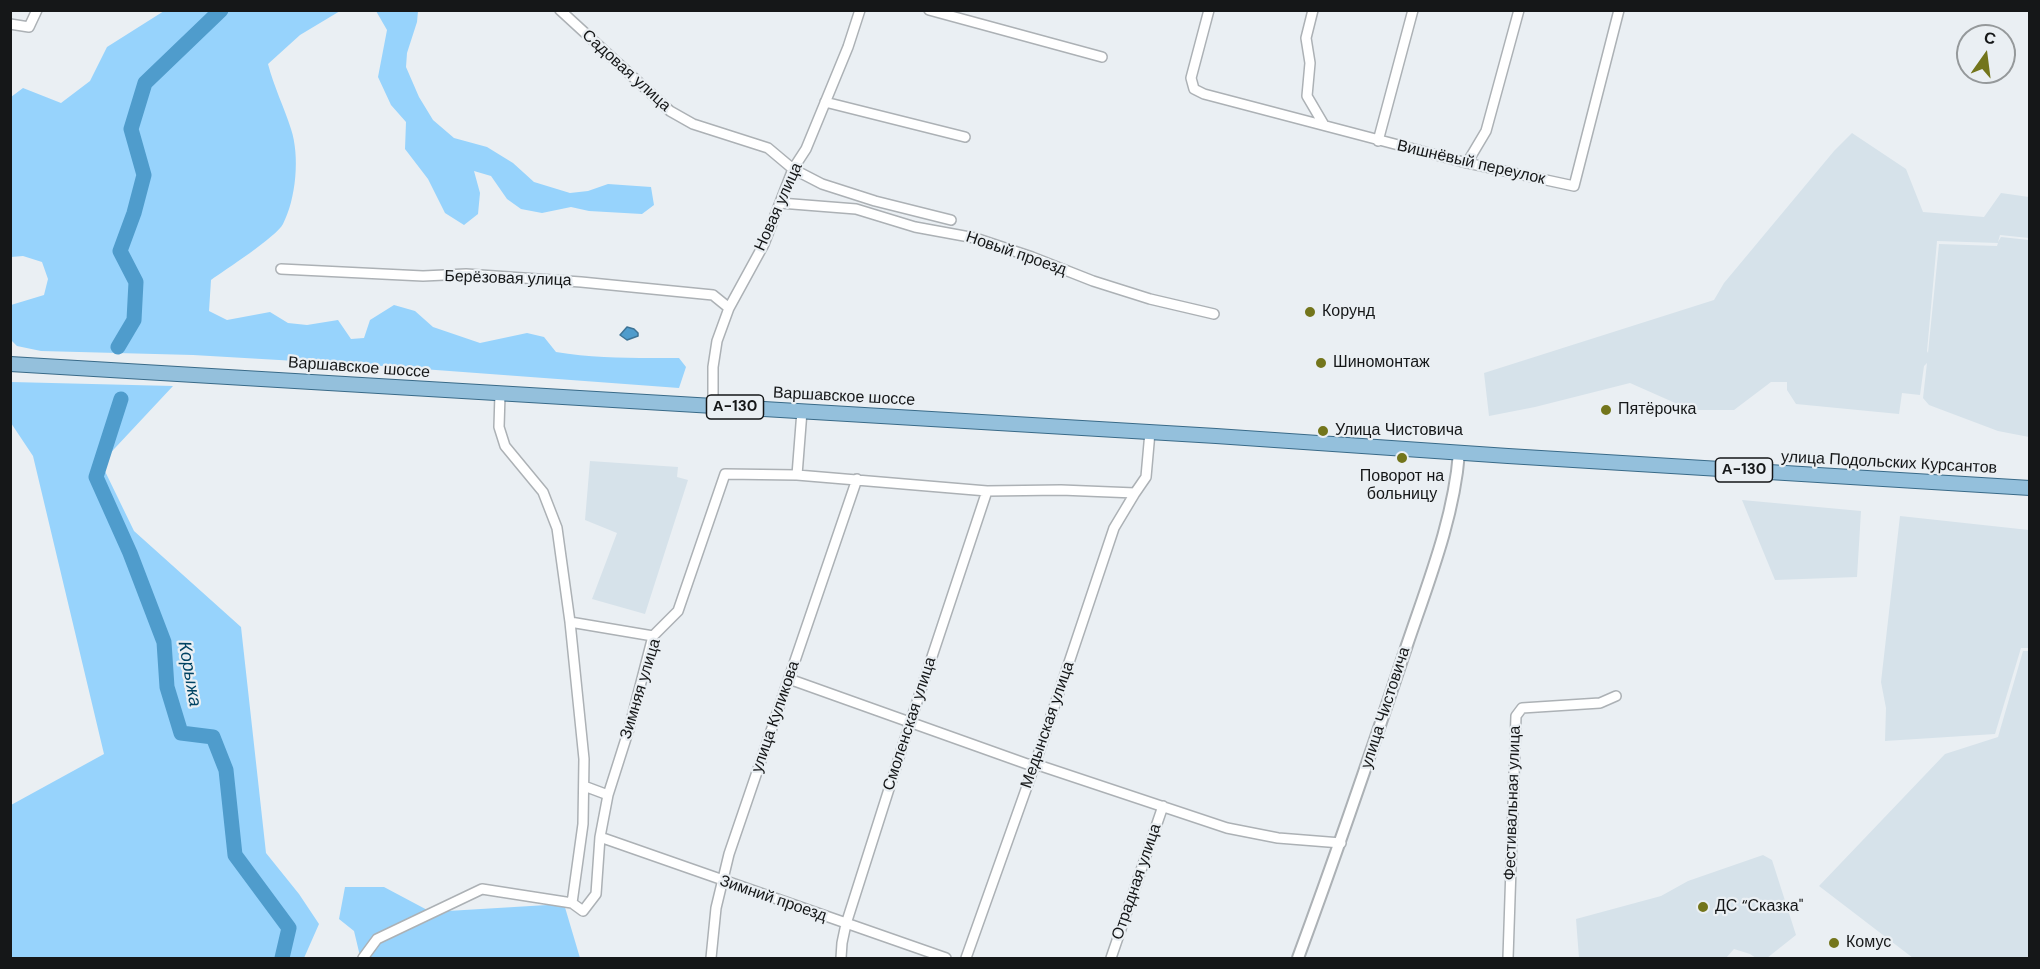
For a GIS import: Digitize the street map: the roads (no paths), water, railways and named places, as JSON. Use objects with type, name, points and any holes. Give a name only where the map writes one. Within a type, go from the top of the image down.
[{"type":"main road","name":"Варшавское шоссе","points":[[10,364],[1150,432],[1459,453]]},
{"type":"main road","name":"улица Подольских Курсантов","points":[[1459,453],[2030,488]]},
{"type":"street","points":[[10,24],[29,27],[37,10]]},
{"type":"street","name":"Садовая улица","points":[[560,10],[676,115],[693,124],[762,146],[778,155],[794,169],[822,184],[951,220]]},
{"type":"street","name":"Новая улица","points":[[713,406],[717,341],[729,308],[764,244],[794,169],[806,149],[861,10]]},
{"type":"street","points":[[929,10],[1102,57]]},
{"type":"street","name":"Вишнёвый переулок","points":[[1209,10],[1191,78],[1194,89],[1204,94],[1378,141],[1574,186],[1619,10]]},
{"type":"street","points":[[1313,10],[1306,38],[1310,63],[1307,96],[1324,125]]},
{"type":"street","points":[[1378,141],[1413,10]]},
{"type":"street","points":[[1467,163],[1486,130],[1519,10]]},
{"type":"street","points":[[825,102],[965,137]]},
{"type":"street","name":"Новый проезд","points":[[780,203],[856,209],[915,227],[975,238],[1093,281],[1150,299],[1214,314]]},
{"type":"street","name":"Берёзовая улица","points":[[281,268],[423,276],[466,274],[581,282],[713,295],[729,308]]},
{"type":"street","points":[[363,958],[377,939],[482,889],[572,903],[583,824],[584,759],[570,622],[557,528],[543,492],[506,446],[499,427],[500,394]]},
{"type":"street","points":[[802,411],[797,475],[987,491],[1061,490],[1135,493]]},
{"type":"street","name":"Медынская улица","points":[[966,958],[1035,764],[1114,528],[1146,477],[1150,432]]},
{"type":"street","name":"улица Чистовича","points":[[1298,958],[1341,843],[1438,549],[1457,478],[1459,453]]},
{"type":"street","name":"Зимняя улица","points":[[572,903],[583,911],[596,894],[600,837],[608,795],[629,729],[653,636],[678,611],[724,474],[797,475]]},
{"type":"street","name":"улица Куликова","points":[[711,958],[716,908],[729,854],[857,480]]},
{"type":"street","name":"Смоленская улица","points":[[842,958],[846,924],[987,491]]},
{"type":"street","points":[[570,622],[653,636]]},
{"type":"street","points":[[789,680],[1027,764],[1035,764],[1227,828],[1278,838],[1341,843]]},
{"type":"street","name":"Фестивальная улица","points":[[1508,958],[1516,716],[1522,708],[1600,703],[1616,696]]},
{"type":"street","points":[[584,786],[608,795]]},
{"type":"street","name":"Отрадная улица","points":[[1111,958],[1163,806]]},
{"type":"street","name":"Зимний проезд","points":[[600,837],[946,958]]},
{"type":"waterway","name":"Корыжа","points":[[118,347],[134,320],[136,282],[120,251],[134,213],[144,175],[131,129],[145,83],[221,10]]},
{"type":"waterway","name":"Корыжа","points":[[121,399],[96,477],[130,553],[164,642],[167,687],[181,733],[213,737],[226,770],[235,855],[289,928],[282,958]]},
{"type":"place","name":"Корунд","points":[[1310,312]]},
{"type":"place","name":"Шиномонтаж","points":[[1321,363]]},
{"type":"place","name":"Пятёрочка","points":[[1606,410]]},
{"type":"place","name":"Улица Чистовича","points":[[1323,431]]},
{"type":"place","name":"Поворот на больницу","points":[[1402,458]]},
{"type":"place","name":"ДС “Сказка\"","points":[[1703,907]]},
{"type":"place","name":"Комус","points":[[1834,943]]}]
